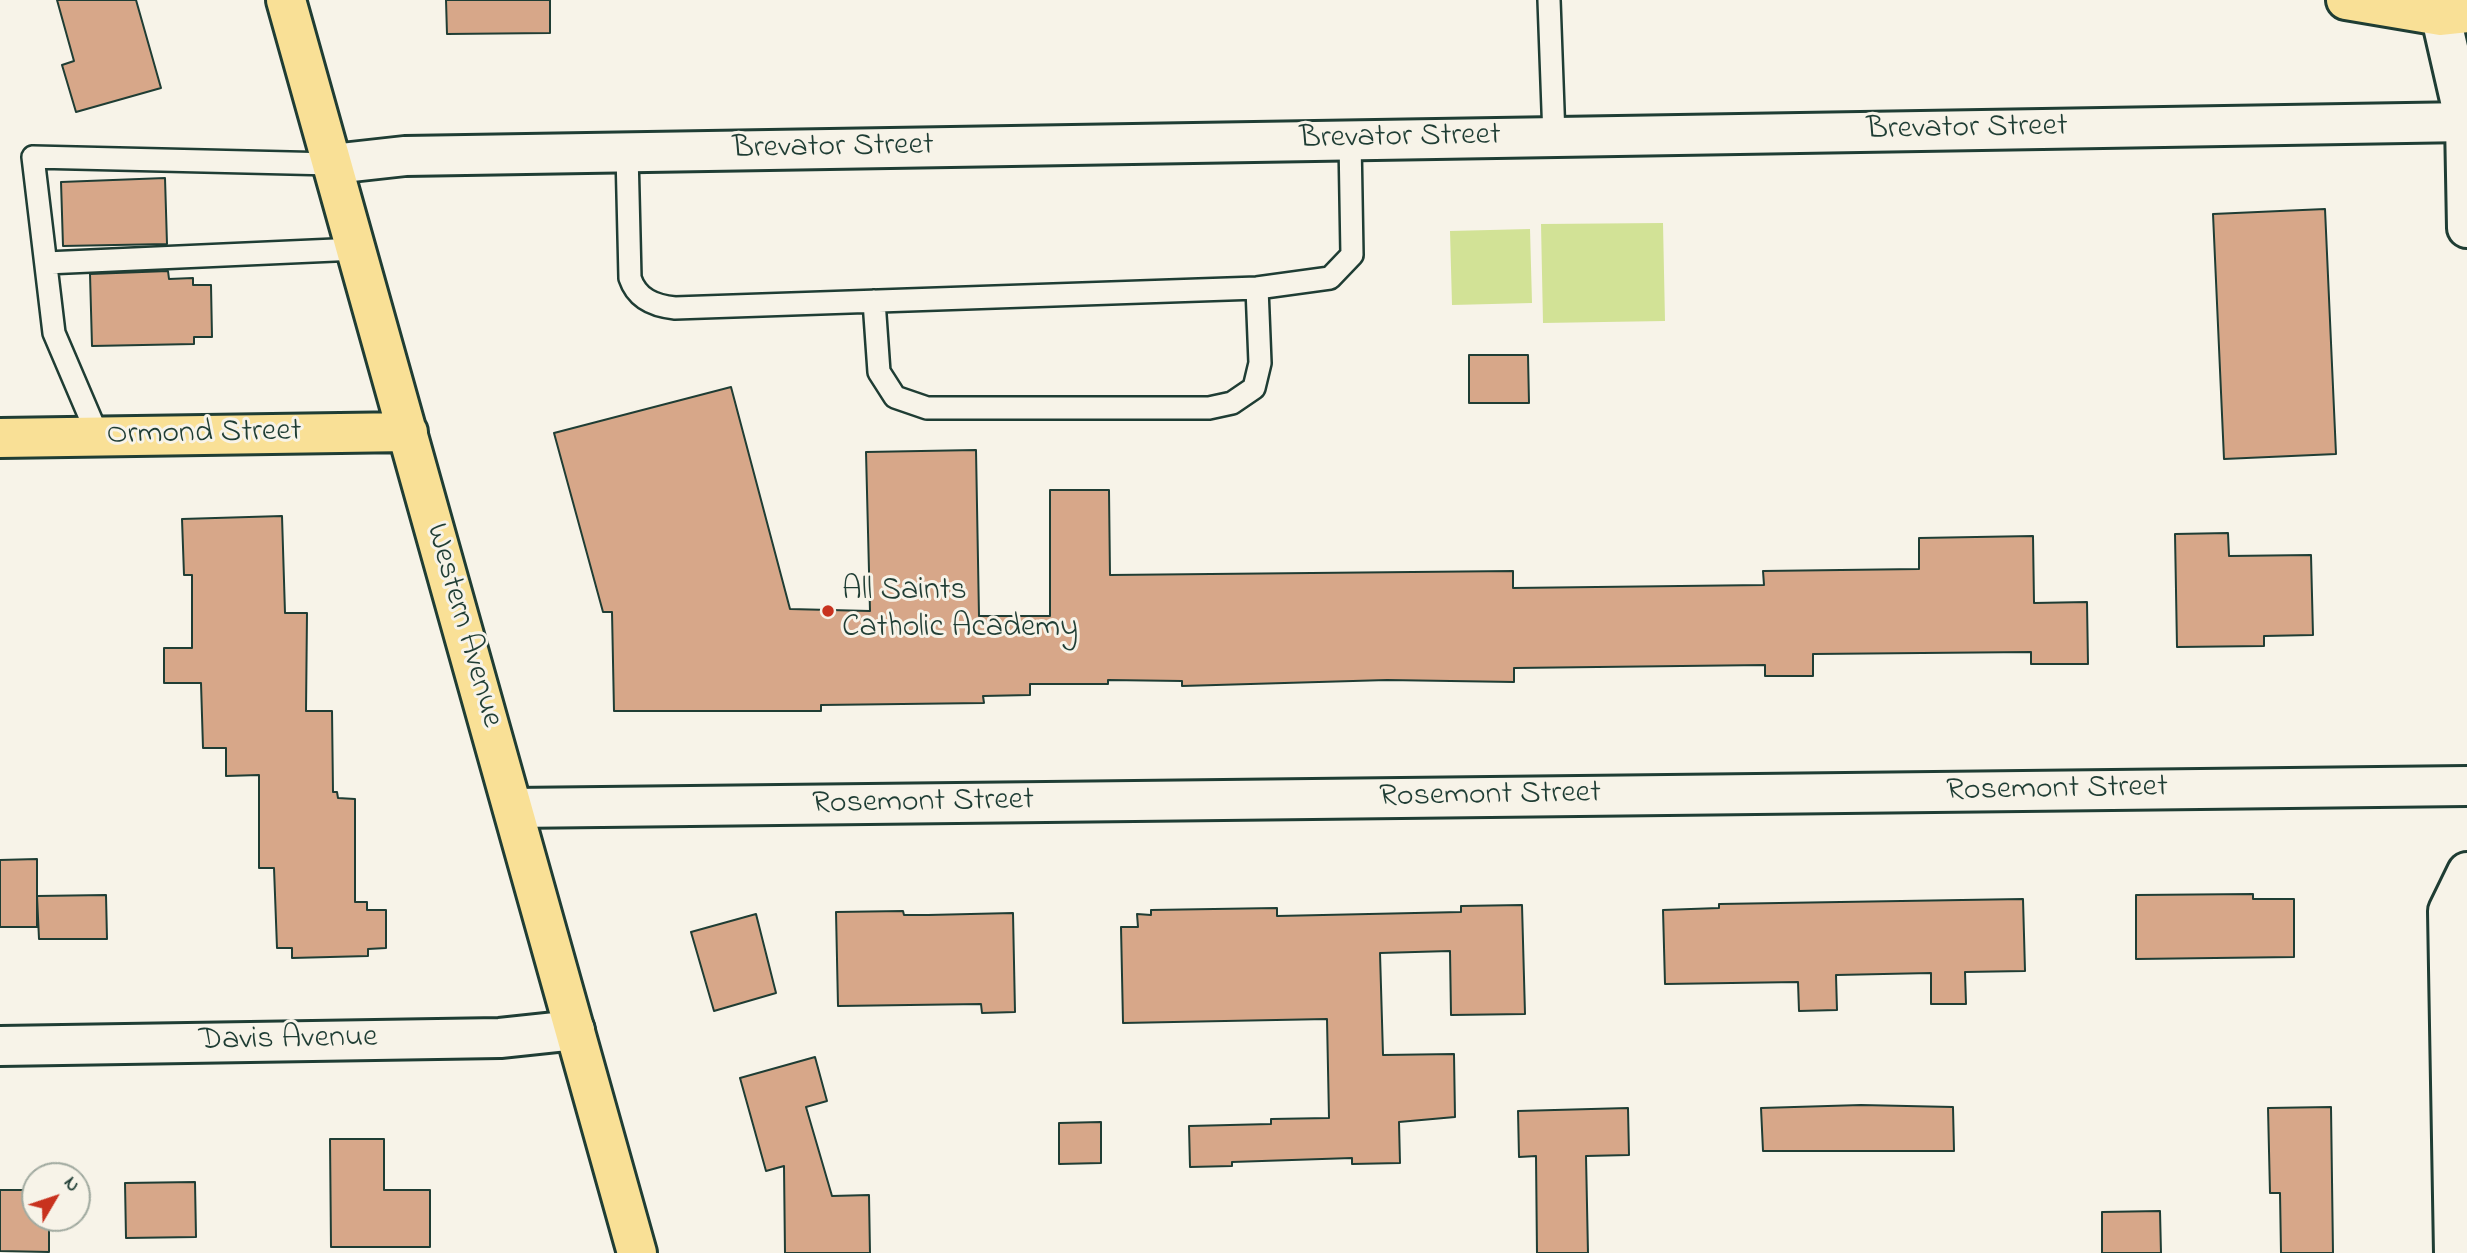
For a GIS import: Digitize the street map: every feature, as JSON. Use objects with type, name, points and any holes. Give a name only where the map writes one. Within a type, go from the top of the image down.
[{"type":"main road","name":"Western Avenue","points":[[286,0],[637,1253]]},
{"type":"main road","points":[[2346,0],[2448,10]]},
{"type":"main road","name":"Ormond Street","points":[[0,438],[408,432]]},
{"type":"street","points":[[2448,10],[2466,119],[2467,228]]},
{"type":"street","name":"Brevator Street","points":[[333,164],[405,156],[2466,119]]},
{"type":"street","name":"Rosemont Street","points":[[513,808],[2467,786]]},
{"type":"street","points":[[2454,1253],[2448,911],[2467,872]]},
{"type":"street","name":"Davis Avenue","points":[[0,1046],[500,1038],[575,1030]]},
{"type":"lane","points":[[1549,0],[1554,137]]},
{"type":"lane","points":[[626,153],[629,278],[635,290],[656,306],[1257,288],[1330,278],[1352,255],[1350,140]]},
{"type":"lane","points":[[98,436],[54,333],[33,157],[333,164]]},
{"type":"lane","points":[[46,263],[357,249]]},
{"type":"lane","points":[[874,301],[879,373],[895,397],[927,408],[1209,408],[1232,403],[1254,388],[1260,363],[1257,288]]},
{"type":"green space","points":[[1663,223],[1665,321],[1543,323],[1541,224]]},
{"type":"green space","points":[[1530,229],[1532,303],[1452,305],[1450,231]]},
{"type":"building","points":[[57,0],[136,0],[161,88],[76,112],[62,65],[74,61]]},
{"type":"building","points":[[446,0],[550,0],[550,33],[447,34]]},
{"type":"building","points":[[165,178],[167,244],[63,246],[61,182]]},
{"type":"building","points":[[2325,209],[2336,454],[2224,459],[2213,214]]},
{"type":"building","points":[[168,271],[169,279],[193,278],[193,285],[211,285],[212,337],[194,337],[194,344],[92,346],[90,274]]},
{"type":"building","points":[[1469,355],[1528,355],[1529,403],[1469,403]]},
{"type":"building","points":[[731,387],[790,609],[870,611],[866,452],[976,450],[979,616],[1050,616],[1050,490],[1109,490],[1110,575],[1513,571],[1513,588],[1764,585],[1763,571],[1919,569],[1919,538],[2033,536],[2034,603],[2087,602],[2088,664],[2031,664],[2031,652],[1813,654],[1813,676],[1765,676],[1765,665],[1514,668],[1514,682],[1387,680],[1182,686],[1182,681],[1108,680],[1108,684],[1030,684],[1030,695],[983,696],[984,703],[821,705],[821,711],[614,711],[612,612],[603,612],[554,433]]},
{"type":"building","points":[[282,516],[285,613],[307,613],[306,711],[332,711],[333,792],[337,792],[338,798],[355,799],[355,902],[367,902],[367,910],[386,910],[386,948],[368,949],[368,956],[292,958],[292,948],[277,948],[274,868],[259,868],[259,775],[226,776],[226,748],[203,748],[201,683],[164,683],[164,648],[192,648],[192,575],[184,575],[182,519]]},
{"type":"building","points":[[2228,533],[2229,556],[2311,555],[2313,635],[2264,636],[2264,646],[2177,647],[2175,534]]},
{"type":"building","points":[[37,859],[37,927],[0,927],[0,860]]},
{"type":"building","points":[[2253,894],[2253,899],[2294,899],[2294,957],[2136,959],[2136,895]]},
{"type":"building","points":[[106,895],[107,939],[39,939],[37,896]]},
{"type":"building","points":[[2023,899],[2025,971],[1965,972],[1966,1004],[1931,1004],[1931,973],[1836,975],[1837,1010],[1799,1011],[1798,982],[1665,984],[1663,910],[1719,908],[1719,904]]},
{"type":"building","points":[[1522,905],[1525,1014],[1451,1015],[1450,951],[1380,953],[1383,1055],[1454,1054],[1455,1117],[1399,1122],[1400,1163],[1352,1164],[1352,1158],[1232,1162],[1232,1166],[1190,1167],[1189,1126],[1271,1124],[1271,1119],[1329,1118],[1327,1019],[1123,1023],[1121,927],[1138,927],[1137,914],[1151,915],[1151,910],[1277,908],[1277,916],[1461,912],[1461,906]]},
{"type":"building","points":[[903,911],[904,915],[1013,913],[1015,1012],[982,1013],[981,1004],[838,1006],[836,912]]},
{"type":"building","points":[[756,914],[776,993],[714,1011],[691,932]]},
{"type":"building","points":[[815,1057],[827,1101],[806,1107],[832,1196],[869,1195],[870,1253],[785,1253],[784,1166],[766,1171],[740,1078]]},
{"type":"building","points":[[1861,1105],[1953,1107],[1954,1151],[1763,1151],[1761,1108]]},
{"type":"building","points":[[2331,1107],[2333,1253],[2281,1253],[2280,1193],[2270,1193],[2268,1108]]},
{"type":"building","points":[[1628,1108],[1629,1155],[1586,1156],[1588,1253],[1537,1253],[1536,1156],[1519,1157],[1518,1111]]},
{"type":"building","points":[[1101,1122],[1101,1163],[1059,1164],[1059,1123]]},
{"type":"building","points":[[330,1139],[384,1139],[384,1190],[430,1190],[430,1247],[331,1247]]},
{"type":"building","points":[[195,1182],[196,1237],[126,1238],[125,1183]]},
{"type":"building","points":[[0,1190],[21,1190],[21,1232],[49,1232],[49,1252],[0,1251]]},
{"type":"building","points":[[2160,1211],[2161,1253],[2102,1253],[2102,1212]]},
{"type":"place","name":"All Saints Catholic Academy","points":[[828,611]]}]
